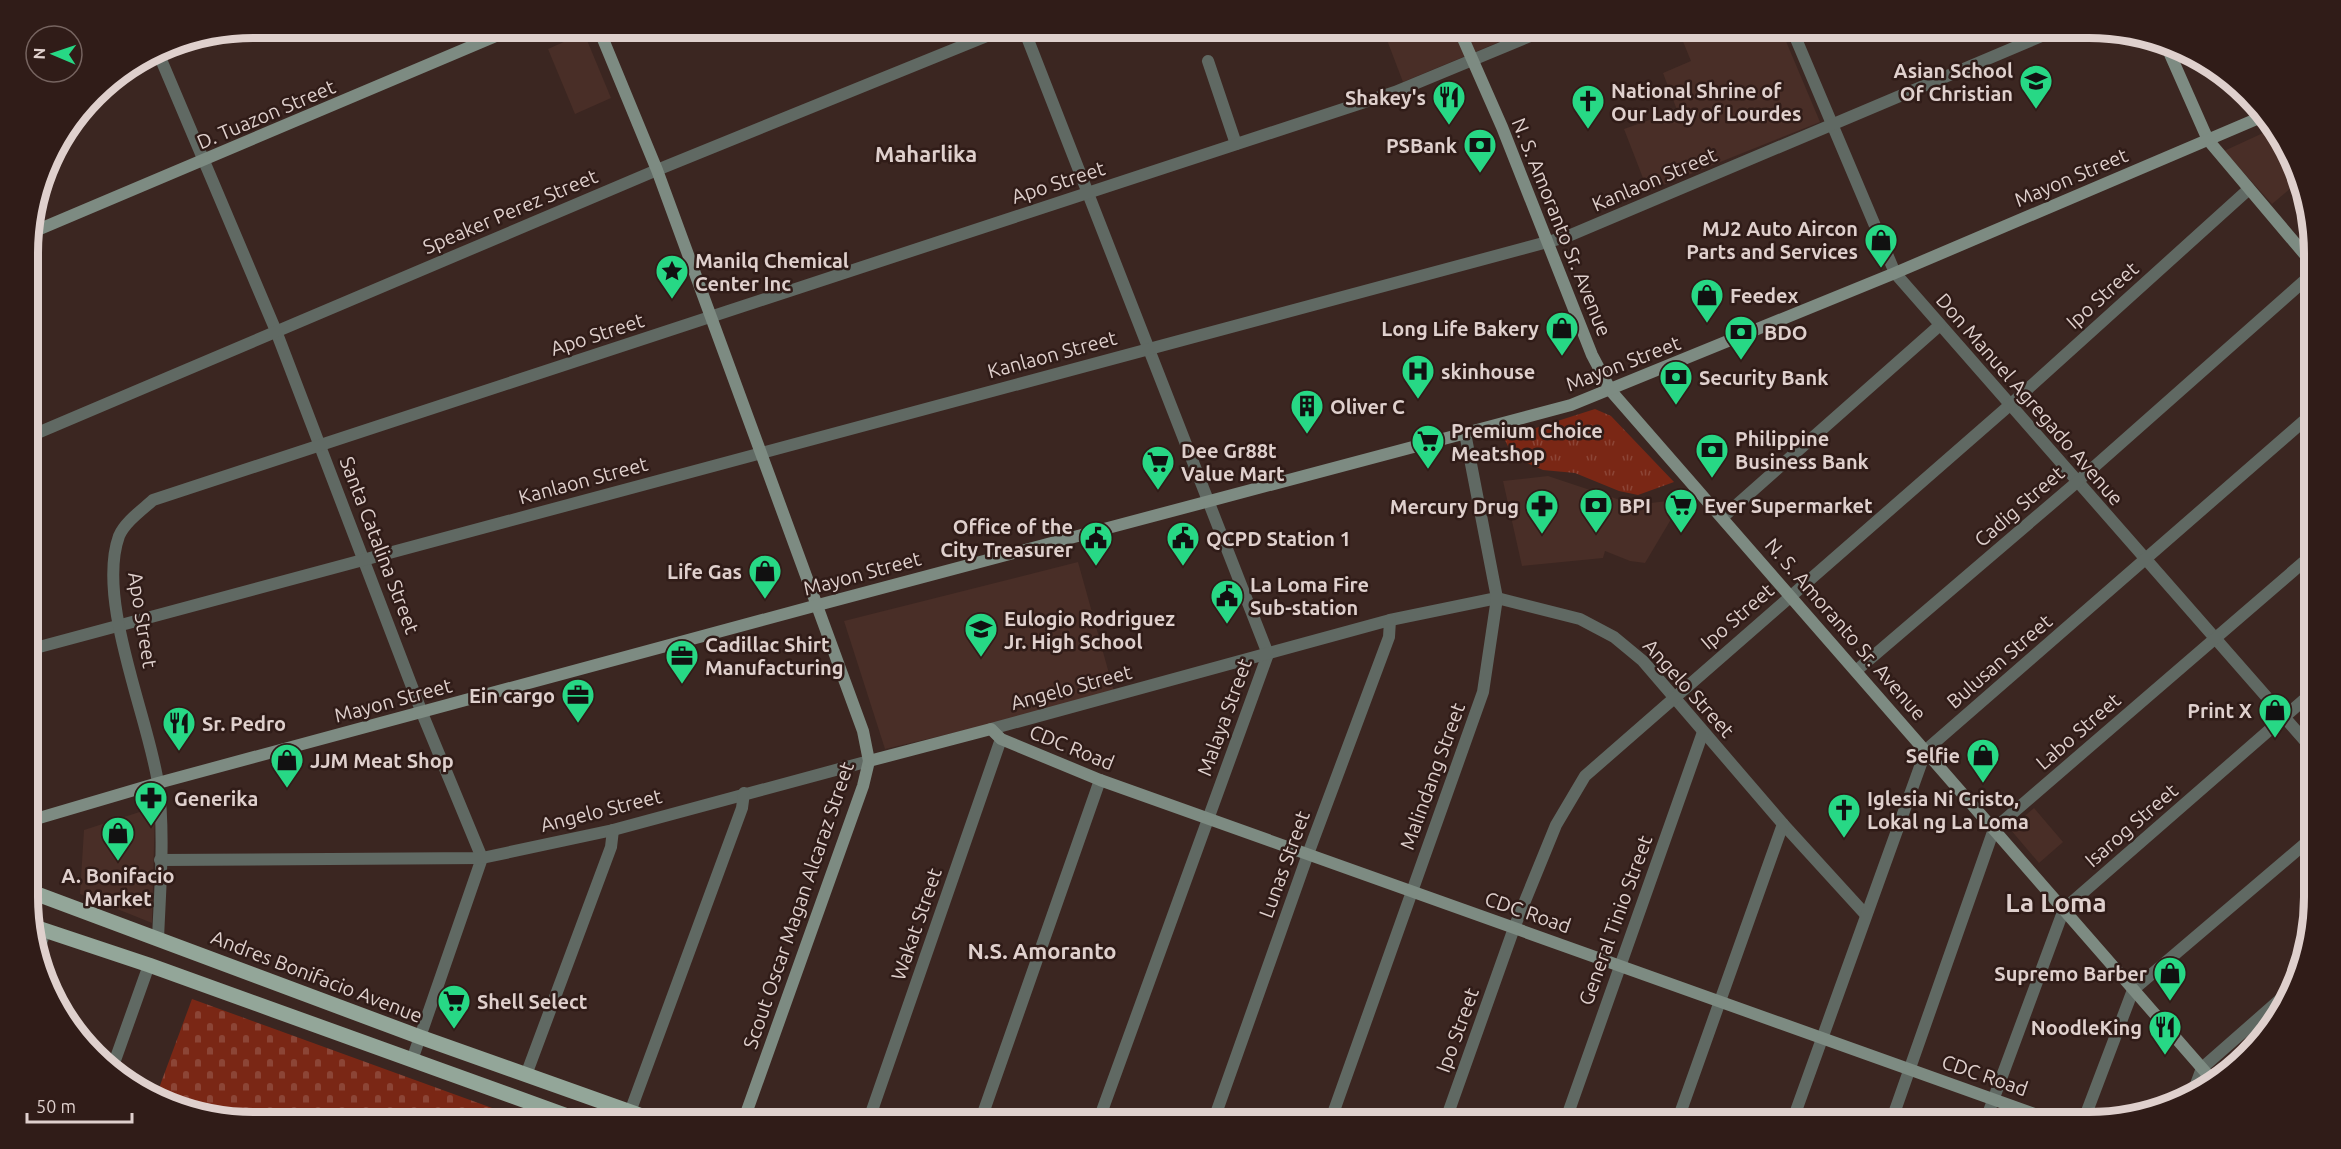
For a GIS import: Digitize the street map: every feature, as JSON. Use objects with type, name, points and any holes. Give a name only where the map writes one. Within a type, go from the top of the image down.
[{"type":"main road","name":"Andres Bonifacio Avenue","points":[[38,894],[420,1037],[630,1112]]},
{"type":"main road","points":[[40,929],[149,965],[557,1112]]},
{"type":"street","name":"D. Tuazon Street","points":[[39,230],[491,38]]},
{"type":"street","name":"Scout Oscar Magan Alcaraz Street","points":[[603,38],[657,170],[762,453],[863,731],[869,761],[863,786],[747,1112]]},
{"type":"street","name":"Speaker Perez Street","points":[[38,433],[657,170],[982,38]]},
{"type":"street","name":"Malaya Street","points":[[1027,38],[1268,654],[1102,1112]]},
{"type":"street","name":"N. S. Amoranto Sr. Avenue","points":[[1463,38],[1548,242],[1592,355],[1611,391],[1857,670],[2208,1075]]},
{"type":"street","name":"Apo Street","points":[[158,939],[160,860],[158,783],[119,625],[114,556],[120,534],[153,500],[1395,92],[1526,38]]},
{"type":"street","name":"Don Manuel Agregado Avenue","points":[[1796,38],[1895,273],[2145,561],[2304,740]]},
{"type":"street","name":"Kanlaon Street","points":[[38,647],[1566,237],[2037,38]]},
{"type":"street","points":[[2170,54],[2208,140],[2304,254]]},
{"type":"street","name":"Santa Catalina Street","points":[[161,58],[276,331],[422,713],[482,858]]},
{"type":"street","points":[[1208,61],[1236,144]]},
{"type":"street","name":"Mayon Street","points":[[38,818],[158,783],[818,605],[1571,405],[1611,391],[1895,273],[2257,120]]},
{"type":"street","name":"Ipo Street","points":[[1449,1112],[1514,928],[1556,825],[1585,776],[2011,404],[2249,189]]},
{"type":"street","name":"Cadig Street","points":[[1857,670],[2078,482],[2304,281]]},
{"type":"street","points":[[1723,517],[1940,325]]},
{"type":"street","name":"Bulusan Street","points":[[1795,1112],[1926,750],[2304,421]]},
{"type":"street","name":"Malindang Street","points":[[1334,1112],[1483,692],[1497,598],[1465,433]]},
{"type":"street","name":"Labo Street","points":[[1895,1112],[1994,829],[2304,562]]},
{"type":"street","name":"Angelo Street","points":[[160,860],[482,858],[613,830],[1390,620],[1497,598],[1580,619],[1614,637],[1643,661],[1783,824],[1866,915]]},
{"type":"street","name":"Lunas Street","points":[[1217,1112],[1308,854],[1389,637],[1390,620]]},
{"type":"street","name":"Isarog Street","points":[[1988,1112],[2064,909],[2304,700]]},
{"type":"street","name":"CDC Road","points":[[991,729],[1001,739],[1100,780],[2029,1112]]},
{"type":"street","name":"General Tinio Street","points":[[1568,1112],[1703,732]]},
{"type":"street","name":"Wakat Street","points":[[871,1112],[1001,739]]},
{"type":"street","points":[[984,1112],[1100,780]]},
{"type":"street","points":[[630,1112],[742,808],[744,793]]},
{"type":"street","points":[[1681,1112],[1783,824]]},
{"type":"street","points":[[526,1075],[611,847],[613,830]]},
{"type":"street","points":[[2086,1112],[2133,990],[2304,845]]},
{"type":"street","points":[[411,1059],[482,858]]},
{"type":"street","points":[[42,940],[45,931]]},
{"type":"street","points":[[114,1060],[149,965]]},
{"type":"street","points":[[2197,1083],[2202,1068],[2275,1004]]},
{"type":"shaded area","points":[[573,38],[586,38],[611,98],[575,114],[548,49]]},
{"type":"shaded area","points":[[1386,38],[1509,38],[1403,82]]},
{"type":"shaded area","points":[[1682,38],[1785,38],[1820,122],[1648,191],[1624,129],[1677,110],[1663,73],[1691,61]]},
{"type":"shaded area","points":[[2266,132],[2281,157],[2293,186],[2272,204],[2224,151]]},
{"type":"shaded area","points":[[1548,476],[1635,505],[1683,499],[1645,563],[1630,561],[1605,551],[1603,558],[1522,566],[1503,481]]},
{"type":"shaded area","name":"Eulogio Rodriguez Jr. High School","points":[[1078,562],[1115,695],[885,749],[844,621]]},
{"type":"shaded area","name":"A. Bonifacio Market","points":[[155,807],[152,923],[80,894],[84,830]]},
{"type":"shaded area","points":[[2034,808],[2063,842],[2039,863],[2010,829]]},
{"type":"green space","points":[[1595,409],[1611,416],[1674,482],[1638,495],[1619,491],[1575,473],[1543,470],[1513,457],[1504,438]]},
{"type":"green space","points":[[192,999],[503,1112],[252,1112],[224,1110],[197,1104],[158,1090]]},
{"type":"place","name":"Asian School Of Christian","points":[[2036,110]]},
{"type":"place","name":"Shakey's","points":[[1449,126]]},
{"type":"place","name":"National Shrine of Our Lady of Lourdes","points":[[1588,130]]},
{"type":"place","name":"PSBank","points":[[1480,174]]},
{"type":"place","name":"MJ2 Auto Aircon Parts and Services","points":[[1881,269]]},
{"type":"place","name":"Manilq Chemical Center Inc","points":[[672,300]]},
{"type":"place","name":"Feedex","points":[[1707,324]]},
{"type":"place","name":"Long Life Bakery","points":[[1562,357]]},
{"type":"place","name":"BDO","points":[[1741,361]]},
{"type":"place","name":"skinhouse","points":[[1418,400]]},
{"type":"place","name":"Security Bank","points":[[1676,406]]},
{"type":"place","name":"Oliver C","points":[[1307,435]]},
{"type":"place","name":"Premium Choice Meatshop","points":[[1428,470]]},
{"type":"place","name":"Philippine Business Bank","points":[[1712,479]]},
{"type":"place","name":"Dee Gr88t Value Mart","points":[[1158,491]]},
{"type":"place","name":"BPI","points":[[1596,534]]},
{"type":"place","name":"Ever Supermarket","points":[[1681,534]]},
{"type":"place","name":"Mercury Drug","points":[[1542,535]]},
{"type":"place","name":"Office of the City Treasurer","points":[[1096,567]]},
{"type":"place","name":"QCPD Station 1","points":[[1183,567]]},
{"type":"place","name":"Life Gas","points":[[765,600]]},
{"type":"place","name":"La Loma Fire Sub-station","points":[[1227,625]]},
{"type":"place","name":"Eulogio Rodriguez Jr. High School","points":[[981,658]]},
{"type":"place","name":"Cadillac Shirt Manufacturing","points":[[682,685]]},
{"type":"place","name":"Ein cargo","points":[[578,724]]},
{"type":"place","name":"Print X","points":[[2275,739]]},
{"type":"place","name":"Sr. Pedro","points":[[179,752]]},
{"type":"place","name":"Selfie","points":[[1983,784]]},
{"type":"place","name":"JJM Meat Shop","points":[[287,789]]},
{"type":"place","name":"Generika","points":[[151,827]]},
{"type":"place","name":"Iglesia Ni Cristo, Lokal ng La Loma","points":[[1844,839]]},
{"type":"place","name":"A. Bonifacio Market","points":[[118,862]]},
{"type":"place","name":"Supremo Barber","points":[[2170,1002]]},
{"type":"place","name":"Shell Select","points":[[454,1030]]},
{"type":"place","name":"NoodleKing","points":[[2165,1056]]},
{"type":"district","name":"Maharlika","points":[[926,153]]},
{"type":"district","name":"La Loma","points":[[2056,902]]},
{"type":"district","name":"N.S. Amoranto","points":[[1042,950]]}]
